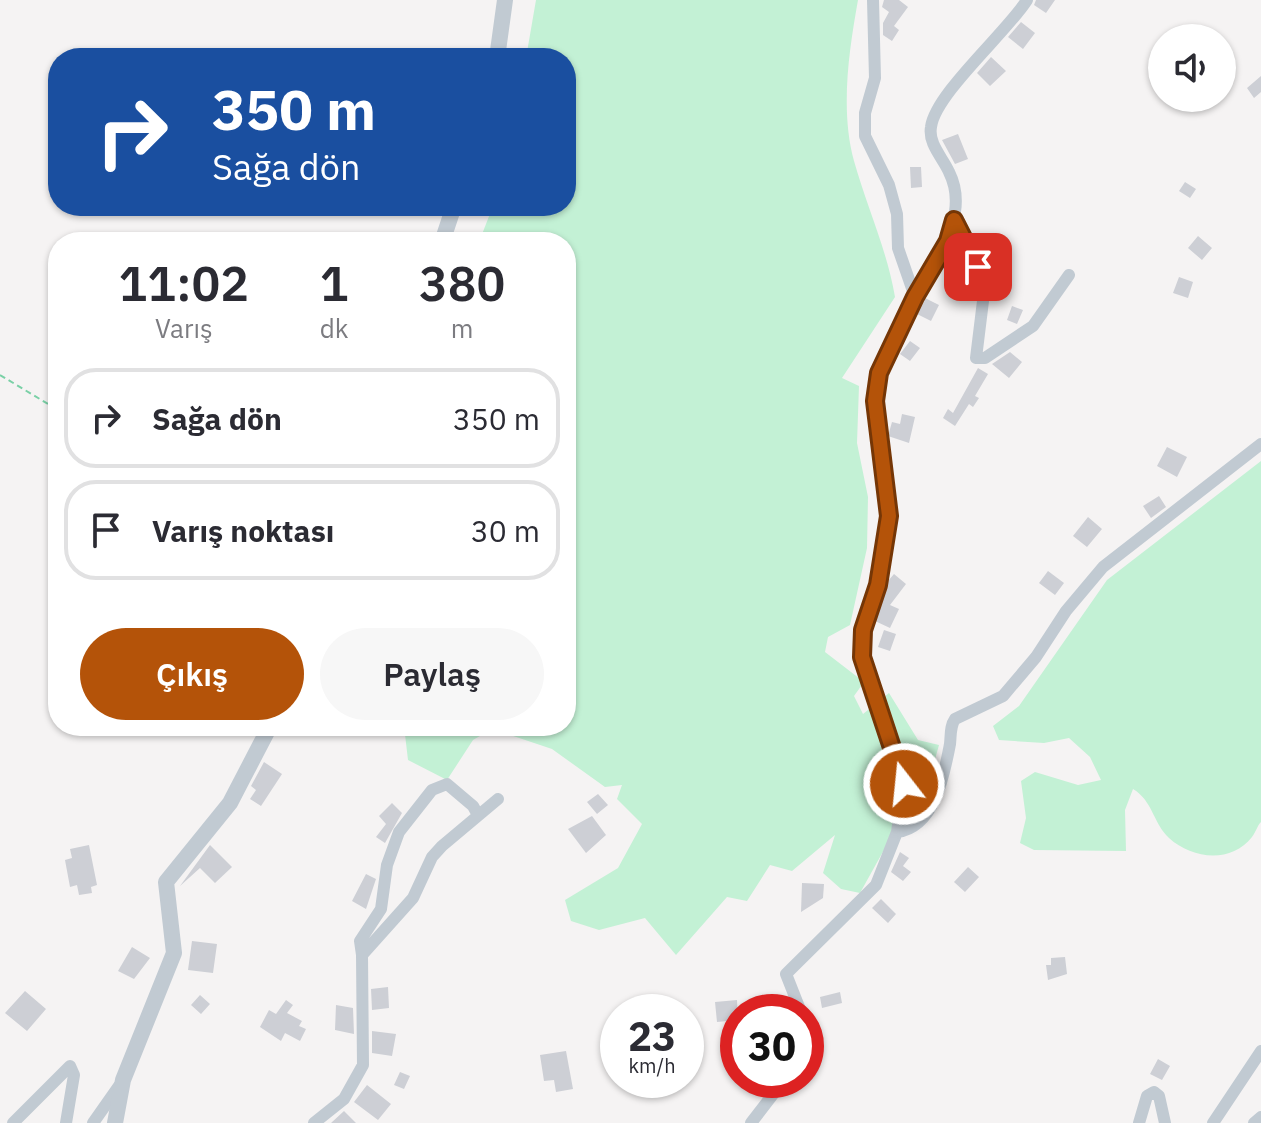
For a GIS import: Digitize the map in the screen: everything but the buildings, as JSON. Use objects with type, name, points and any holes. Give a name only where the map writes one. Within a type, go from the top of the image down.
[{"type":"street","points":[[498,48],[505,0]]},
{"type":"street","points":[[873,0],[875,78],[865,113],[865,136],[889,185],[897,214],[898,248],[915,297]]},
{"type":"street","points":[[794,994],[786,974],[876,885],[897,832],[904,784],[886,725],[868,685],[862,644],[863,630],[878,585],[889,516],[875,401],[879,373],[915,297],[948,241],[957,209],[949,171],[938,156],[930,128],[941,105],[1027,0]]},
{"type":"street","points":[[954,220],[978,267],[983,301],[976,358],[985,358],[1033,326],[1069,275]]},
{"type":"street","points":[[897,832],[907,831],[931,807],[944,779],[955,719],[1003,696],[1103,567],[1261,444]]},
{"type":"street","points":[[115,1123],[123,1080],[174,953],[166,882],[230,803],[265,736]]},
{"type":"street","points":[[314,1123],[344,1099],[363,1065],[365,1001],[360,970],[360,941],[381,909],[387,865],[399,832],[432,790],[447,784],[473,806],[478,815]]},
{"type":"street","points":[[362,955],[413,898],[432,857],[498,799]]},
{"type":"street","points":[[1213,1123],[1261,1051]]},
{"type":"street","points":[[13,1123],[70,1066],[74,1075],[66,1123]]},
{"type":"street","points":[[93,1123],[123,1080]]},
{"type":"street","points":[[1139,1123],[1147,1096],[1154,1092],[1159,1096],[1165,1123]]},
{"type":"street","points":[[751,1123],[770,1098]]},
{"type":"street","points":[[1254,1123],[1261,1117]]},
{"type":"path","points":[[0,375],[48,404]]},
{"type":"green space","points":[[536,0],[858,0],[847,80],[847,122],[854,161],[887,262],[895,297],[842,378],[859,386],[857,443],[868,497],[867,548],[850,625],[828,637],[825,652],[864,682],[854,696],[863,714],[889,693],[918,740],[939,745],[921,809],[908,826],[890,839],[860,893],[841,889],[823,873],[835,835],[792,871],[770,865],[747,901],[727,897],[676,955],[645,918],[599,930],[571,921],[565,900],[618,868],[642,824],[617,799],[622,785],[605,787],[552,749],[513,736],[576,736],[576,232],[483,232],[489,216],[576,216],[576,48],[528,48]]},
{"type":"green space","points":[[1261,461],[1261,822],[1253,835],[1243,846],[1223,855],[1211,856],[1189,850],[1169,838],[1145,800],[1133,789],[1125,810],[1126,851],[1034,850],[1020,843],[1026,818],[1021,781],[1035,772],[1078,785],[1101,780],[1090,757],[1069,738],[1044,743],[999,740],[993,726],[1019,706],[1107,580]]},
{"type":"green space","points":[[405,736],[480,736],[473,740],[447,780],[408,760]]},
{"type":"route","points":[[904,784],[897,755],[868,685],[862,657],[863,630],[878,585],[889,516],[875,401],[879,373],[899,338],[915,297],[948,241],[954,220],[978,267]]}]
